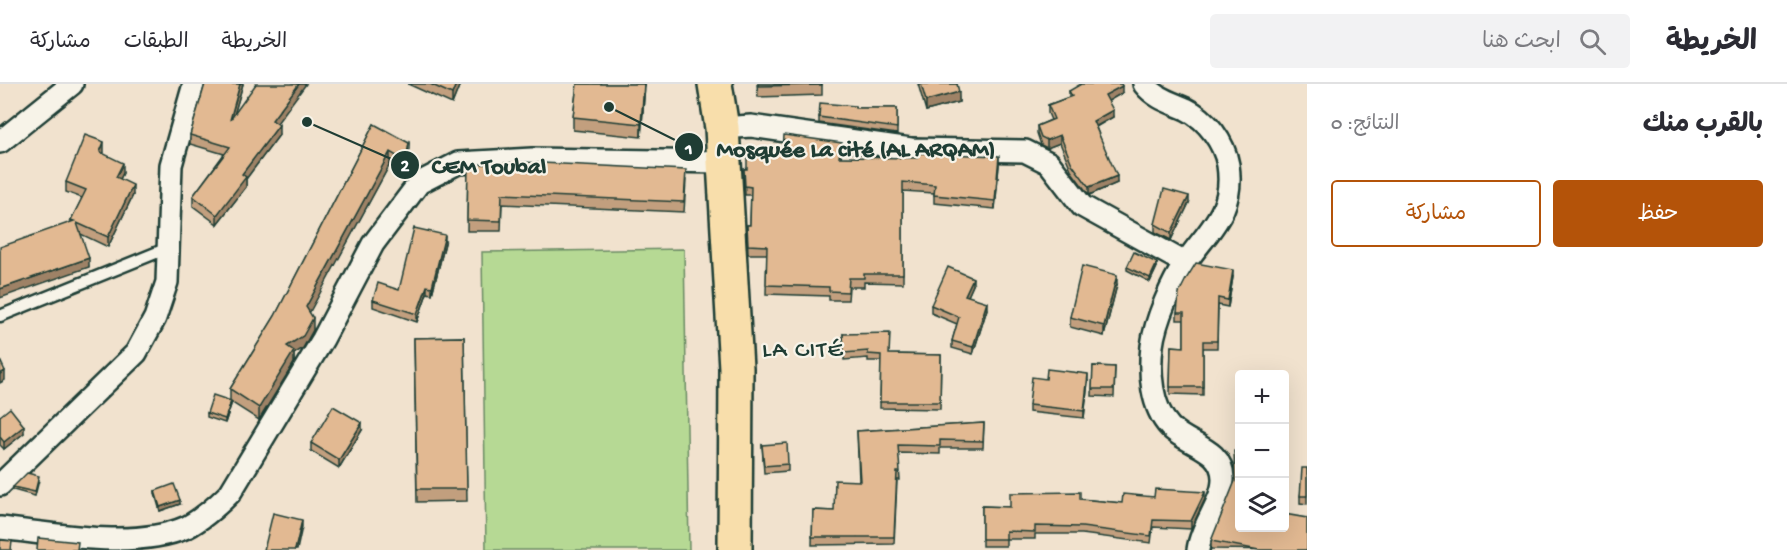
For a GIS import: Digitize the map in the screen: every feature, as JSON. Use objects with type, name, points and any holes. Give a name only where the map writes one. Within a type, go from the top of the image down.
[{"type":"main road","points":[[715,84],[722,128],[736,368],[735,550]]},
{"type":"street","points":[[0,142],[72,84]]},
{"type":"street","points":[[0,485],[135,353],[155,318],[167,282],[171,165],[194,84]]},
{"type":"street","points":[[1144,84],[1159,98],[1202,120],[1223,148],[1228,165],[1228,187],[1224,207],[1215,227],[1185,263],[1160,315],[1152,344],[1151,374],[1156,403],[1164,419],[1181,436],[1207,449],[1222,470],[1223,487],[1199,538],[1198,550]]},
{"type":"street","points":[[722,128],[751,126],[911,149],[1025,151],[1048,163],[1082,206],[1148,245],[1185,263]]},
{"type":"street","points":[[0,528],[131,541],[159,537],[186,527],[210,513],[230,493],[243,473],[323,339],[373,244],[419,183],[458,164],[468,163],[532,159],[723,162]]},
{"type":"lane","points":[[0,316],[168,248]]},
{"type":"green space","points":[[684,249],[689,550],[486,550],[482,252]]},
{"type":"building","points":[[205,84],[240,84],[230,120],[256,84],[299,84],[272,120],[279,125],[242,174],[246,177],[217,215],[193,196],[230,147],[190,135]]},
{"type":"building","points":[[430,84],[456,84],[452,94]]},
{"type":"building","points":[[577,84],[644,84],[641,124],[573,117]]},
{"type":"building","points":[[758,84],[822,84],[822,85],[758,86]]},
{"type":"building","points":[[921,84],[957,84],[959,92],[926,101]]},
{"type":"building","points":[[1081,84],[1121,84],[1122,86],[1105,95],[1113,110],[1093,121],[1117,176],[1089,187],[1072,164],[1060,135],[1047,140],[1041,137],[1037,126],[1054,119],[1048,105],[1072,96],[1069,91]]},
{"type":"building","points":[[820,103],[855,106],[855,108],[897,108],[897,128],[819,117]]},
{"type":"building","points":[[374,124],[409,143],[407,154],[400,158],[390,152],[306,307],[313,318],[303,336],[287,346],[294,351],[259,408],[230,389],[275,316]]},
{"type":"building","points":[[85,135],[104,142],[100,152],[123,163],[116,177],[133,185],[108,237],[77,223],[89,258],[0,289],[0,247],[74,221],[71,220],[86,190],[66,182]]},
{"type":"building","points":[[784,135],[842,143],[839,157],[917,158],[917,153],[999,156],[995,201],[934,195],[935,185],[903,182],[903,274],[864,274],[864,278],[849,278],[848,292],[829,291],[829,287],[766,285],[767,246],[748,245],[747,225],[750,225],[751,187],[745,186],[744,169],[747,169],[747,150],[783,151]]},
{"type":"building","points":[[521,162],[686,170],[684,202],[502,194],[501,221],[467,220],[468,165]]},
{"type":"building","points":[[1164,189],[1189,196],[1171,233],[1155,224]]},
{"type":"building","points":[[414,228],[445,235],[432,287],[427,286],[417,314],[373,300],[378,283],[399,290]]},
{"type":"building","points":[[1134,252],[1157,263],[1150,278],[1127,267]]},
{"type":"building","points":[[1196,263],[1233,270],[1228,300],[1218,298],[1217,341],[1203,341],[1203,387],[1170,387],[1171,346],[1184,347],[1184,313],[1177,313],[1179,293]]},
{"type":"building","points":[[1082,266],[1117,275],[1104,326],[1070,317]]},
{"type":"building","points":[[948,267],[973,278],[965,295],[987,302],[973,347],[952,341],[959,317],[931,305]]},
{"type":"building","points":[[890,333],[889,354],[941,355],[940,402],[880,402],[881,355],[868,354],[868,351],[844,353],[843,334]]},
{"type":"building","points":[[464,337],[467,489],[417,489],[414,338]]},
{"type":"building","points":[[0,360],[5,371],[0,374]]},
{"type":"building","points":[[1093,366],[1115,367],[1114,389],[1092,389]]},
{"type":"building","points":[[1047,369],[1088,374],[1084,411],[1029,405],[1032,377],[1046,379]]},
{"type":"building","points":[[213,395],[231,401],[225,419],[207,413]]},
{"type":"building","points":[[333,406],[362,423],[339,460],[311,443]]},
{"type":"building","points":[[10,408],[24,426],[4,442],[0,437],[0,416]]},
{"type":"building","points":[[984,423],[983,441],[940,440],[940,446],[898,445],[900,472],[897,472],[894,537],[812,537],[813,510],[834,511],[835,480],[860,481],[857,431]]},
{"type":"building","points":[[787,443],[788,464],[764,466],[762,445]]},
{"type":"building","points":[[1302,468],[1307,468],[1307,496],[1300,496]]},
{"type":"building","points":[[27,473],[39,476],[35,492],[13,487]]},
{"type":"building","points":[[1235,481],[1235,532],[1289,532],[1289,515],[1307,518],[1307,550],[1259,550],[1211,541]]},
{"type":"building","points":[[174,484],[180,500],[160,507],[155,491]]},
{"type":"building","points":[[1155,489],[1205,492],[1191,521],[1153,520],[1151,536],[1082,527],[1035,526],[1035,532],[1006,531],[1006,539],[982,539],[982,506],[1010,507],[1010,493],[1080,492],[1080,499],[1122,503],[1123,494],[1154,497]]},
{"type":"building","points":[[273,513],[302,520],[295,550],[264,550]]},
{"type":"building","points":[[38,538],[78,542],[77,550],[37,550]]},
{"type":"building","points":[[0,540],[12,541],[11,550],[0,550]]},
{"type":"place","name":"Mosquée La cité (AL ARQAM)","points":[[609,107]]},
{"type":"place","name":"CEM Toubal","points":[[307,122]]},
{"type":"district","name":"LA CITÉ","points":[[803,351]]}]
